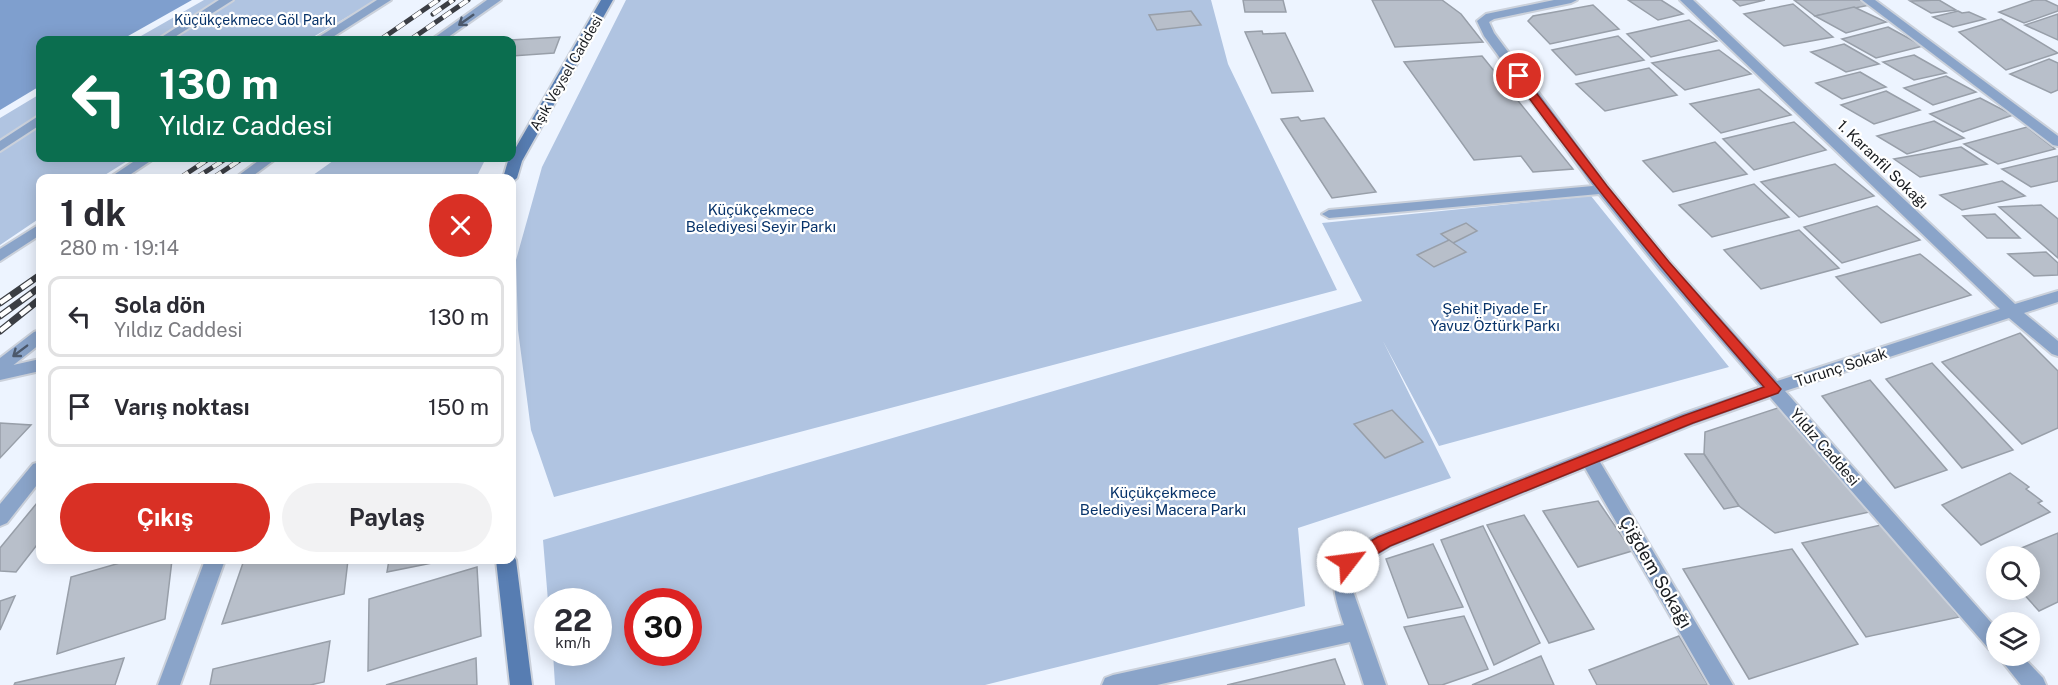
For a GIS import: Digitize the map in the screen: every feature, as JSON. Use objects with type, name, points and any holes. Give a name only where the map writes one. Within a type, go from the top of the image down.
[{"type":"main road","name":"Aşık Veysel Caddesi","points":[[516,159],[607,0]]},
{"type":"main road","points":[[506,564],[520,685]]},
{"type":"street","points":[[169,36],[227,0]]},
{"type":"street","points":[[326,36],[385,0]]},
{"type":"street","points":[[443,36],[495,0]]},
{"type":"street","name":"Yıldız Caddesi","points":[[1571,0],[1490,16],[1483,21],[1500,50],[1603,189],[1664,265],[1986,631]]},
{"type":"street","name":"1. Karanfil Sokağı","points":[[1686,0],[2012,311],[2058,350]]},
{"type":"street","points":[[1868,0],[2058,142]]},
{"type":"street","points":[[0,147],[36,122]]},
{"type":"street","points":[[122,174],[142,162]]},
{"type":"street","points":[[248,174],[264,162]]},
{"type":"street","points":[[1329,214],[1603,189]]},
{"type":"street","points":[[0,256],[36,232]]},
{"type":"street","name":"Turunç Sokak","points":[[1375,685],[1343,591],[1348,562],[1384,541],[1773,389],[2058,296]]},
{"type":"street","points":[[0,367],[36,339]]},
{"type":"street","points":[[0,374],[36,366]]},
{"type":"street","name":"Çiğdem Sokağı","points":[[1589,459],[1722,685]]},
{"type":"street","points":[[0,518],[36,474]]},
{"type":"street","points":[[169,685],[214,564]]},
{"type":"street","points":[[1113,685],[1357,631]]},
{"type":"street","points":[[2018,666],[2035,685]]},
{"type":"green space","name":"Küçükçekmece Göl Parkı","points":[[204,0],[376,0],[315,36],[141,36]]},
{"type":"green space","name":"Küçükçekmece Belediyesi Seyir Parkı","points":[[626,0],[1211,0],[1228,64],[1337,290],[554,497],[531,430],[518,330],[516,260],[542,167]]},
{"type":"green space","points":[[36,96],[36,162],[126,162],[106,174],[36,174],[36,221],[0,245],[0,118]]},
{"type":"green space","points":[[331,162],[484,162],[478,174],[315,174]]},
{"type":"green space","name":"Küçükçekmece Belediyesi Macera Parkı","points":[[1591,196],[1729,367],[1439,446],[1383,341],[1451,478],[1298,528],[1305,606],[985,685],[555,685],[554,666],[612,666],[612,588],[547,588],[543,540],[1362,301],[1322,223]]},
{"type":"shaded area","points":[[0,0],[192,0],[128,36],[36,36],[36,88],[0,110]]},
{"type":"building","points":[[1243,0],[1283,0],[1286,12],[1245,12]]},
{"type":"building","points":[[1372,0],[1442,0],[1461,14],[1483,42],[1395,47]]},
{"type":"building","points":[[1628,0],[1661,0],[1683,14],[1658,20]]},
{"type":"building","points":[[1733,0],[1765,0],[1740,6]]},
{"type":"building","points":[[1794,0],[1860,0],[1870,5],[1815,16]]},
{"type":"building","points":[[1939,0],[1956,10],[1931,13],[1910,1]]},
{"type":"building","points":[[2034,0],[2045,0],[2058,6],[2058,11],[2024,23],[1999,12]]},
{"type":"building","points":[[1793,4],[1833,37],[1784,46],[1744,14]]},
{"type":"building","points":[[1593,5],[1619,29],[1550,44],[1528,21],[1533,16]]},
{"type":"building","points":[[1854,7],[1886,22],[1846,33],[1815,16]]},
{"type":"building","points":[[1191,11],[1201,25],[1157,30],[1149,15]]},
{"type":"building","points":[[1958,11],[1969,12],[1985,19],[1953,27],[1933,17]]},
{"type":"building","points":[[2058,14],[2058,40],[2025,25]]},
{"type":"building","points":[[2001,19],[2058,53],[2006,70],[1959,32]]},
{"type":"building","points":[[1689,20],[1717,41],[1651,57],[1627,34]]},
{"type":"building","points":[[1888,27],[1923,46],[1876,58],[1842,39]]},
{"type":"building","points":[[1262,31],[1263,34],[1285,33],[1313,91],[1272,93],[1245,32]]},
{"type":"building","points":[[1618,36],[1644,60],[1576,75],[1552,50]]},
{"type":"building","points":[[560,37],[554,53],[516,56],[516,40]]},
{"type":"building","points":[[1844,44],[1879,64],[1846,72],[1811,52]]},
{"type":"building","points":[[1719,50],[1751,74],[1685,90],[1652,63]]},
{"type":"building","points":[[1914,55],[1946,73],[1914,80],[1883,62]]},
{"type":"building","points":[[1482,56],[1573,169],[1533,172],[1521,156],[1474,160],[1404,62]]},
{"type":"building","points":[[2049,59],[2058,63],[2058,90],[2051,93],[2010,74]]},
{"type":"building","points":[[1649,68],[1677,95],[1605,111],[1576,84]]},
{"type":"building","points":[[1860,72],[1886,87],[1842,99],[1816,83]]},
{"type":"building","points":[[1946,76],[1976,92],[1933,105],[1904,88]]},
{"type":"building","points":[[1759,89],[1791,115],[1721,133],[1690,104]]},
{"type":"building","points":[[1886,91],[1920,110],[1874,124],[1841,105]]},
{"type":"building","points":[[1980,98],[2013,115],[1963,132],[1930,114]]},
{"type":"building","points":[[1298,117],[1301,121],[1324,118],[1376,192],[1332,198],[1281,119]]},
{"type":"building","points":[[1934,121],[1964,138],[1907,154],[1877,136]]},
{"type":"building","points":[[1794,122],[1826,150],[1754,170],[1723,139]]},
{"type":"building","points":[[2027,127],[2055,149],[1998,164],[1964,144]]},
{"type":"building","points":[[1715,142],[1747,174],[1673,192],[1643,161]]},
{"type":"building","points":[[1961,147],[1987,164],[1920,177],[1894,159]]},
{"type":"building","points":[[2058,156],[2058,181],[2031,187],[2002,169]]},
{"type":"building","points":[[1835,164],[1874,196],[1799,217],[1761,182]]},
{"type":"building","points":[[2002,181],[2025,196],[1962,210],[1940,195]]},
{"type":"building","points":[[1754,184],[1789,217],[1712,237],[1679,205]]},
{"type":"building","points":[[2041,205],[2058,219],[2058,258],[1999,207]]},
{"type":"building","points":[[1877,206],[1920,240],[1842,263],[1804,227]]},
{"type":"building","points":[[1995,214],[2020,238],[1987,238],[1963,216]]},
{"type":"building","points":[[1466,223],[1477,231],[1453,243],[1441,234]]},
{"type":"building","points":[[1799,230],[1839,268],[1761,289],[1724,250]]},
{"type":"building","points":[[1449,240],[1466,252],[1434,267],[1417,255]]},
{"type":"building","points":[[2046,252],[2058,263],[2058,275],[2034,276],[2008,254]]},
{"type":"building","points":[[1920,254],[1971,295],[1881,323],[1836,277]]},
{"type":"building","points":[[2020,333],[2058,371],[2058,428],[2022,444],[1942,362]]},
{"type":"building","points":[[1932,363],[2013,450],[1962,468],[1886,379]]},
{"type":"building","points":[[1870,380],[1947,470],[1895,488],[1822,396]]},
{"type":"building","points":[[1784,406],[1869,512],[1775,533],[1739,506],[1704,454],[1705,432]]},
{"type":"building","points":[[1392,410],[1423,442],[1385,458],[1354,424]]},
{"type":"building","points":[[0,423],[31,425],[0,458]]},
{"type":"building","points":[[1685,454],[1704,454],[1739,506],[1724,509]]},
{"type":"building","points":[[2010,473],[2029,487],[2026,489],[2042,501],[2038,503],[2050,512],[1981,545],[1942,505]]},
{"type":"building","points":[[1598,501],[1632,551],[1578,567],[1543,511]]},
{"type":"building","points":[[36,504],[36,546],[16,572],[0,571],[0,548]]},
{"type":"building","points":[[1524,515],[1594,629],[1549,643],[1487,525]]},
{"type":"building","points":[[1885,524],[1959,617],[1866,637],[1802,543]]},
{"type":"building","points":[[1483,526],[1540,643],[1494,665],[1441,540]]},
{"type":"building","points":[[2058,533],[2058,602],[2039,611],[2029,600],[2040,600],[2040,546],[2026,546]]},
{"type":"building","points":[[1433,544],[1463,607],[1408,618],[1386,559]]},
{"type":"building","points":[[1792,549],[1858,644],[1749,679],[1683,569]]},
{"type":"building","points":[[116,564],[172,564],[165,619],[57,654],[71,577]]},
{"type":"building","points":[[243,564],[348,564],[344,594],[222,624]]},
{"type":"building","points":[[388,564],[427,564],[387,572]]},
{"type":"building","points":[[477,567],[481,636],[368,671],[369,599]]},
{"type":"building","points":[[15,596],[0,630],[0,601]]},
{"type":"building","points":[[1464,616],[1488,669],[1442,685],[1429,685],[1404,627]]},
{"type":"building","points":[[1679,636],[1708,685],[1597,685],[1589,670]]},
{"type":"building","points":[[330,641],[324,682],[310,685],[210,685],[213,669]]},
{"type":"building","points":[[1541,656],[1554,685],[1472,685]]},
{"type":"building","points":[[124,658],[115,685],[14,685],[15,683]]},
{"type":"building","points":[[476,658],[477,685],[386,685]]},
{"type":"building","points":[[1335,659],[1345,685],[1227,685]]},
{"type":"railway","points":[[386,36],[438,0]]},
{"type":"railway","points":[[433,14],[453,0]]},
{"type":"railway","points":[[416,36],[468,0]]},
{"type":"railway","points":[[186,174],[204,162]]},
{"type":"railway","points":[[202,174],[221,162]]},
{"type":"railway","points":[[219,174],[237,162]]},
{"type":"railway","points":[[0,303],[36,278]]},
{"type":"railway","points":[[0,316],[36,290]]},
{"type":"railway","points":[[0,331],[36,302]]},
{"type":"route","points":[[1348,562],[1384,541],[1688,420],[1773,389],[1664,265],[1603,189],[1519,76]]},
{"type":"park label","name":"Şehit Piyade Er Yavuz Öztürk Parkı","points":[[1495,316]]}]
